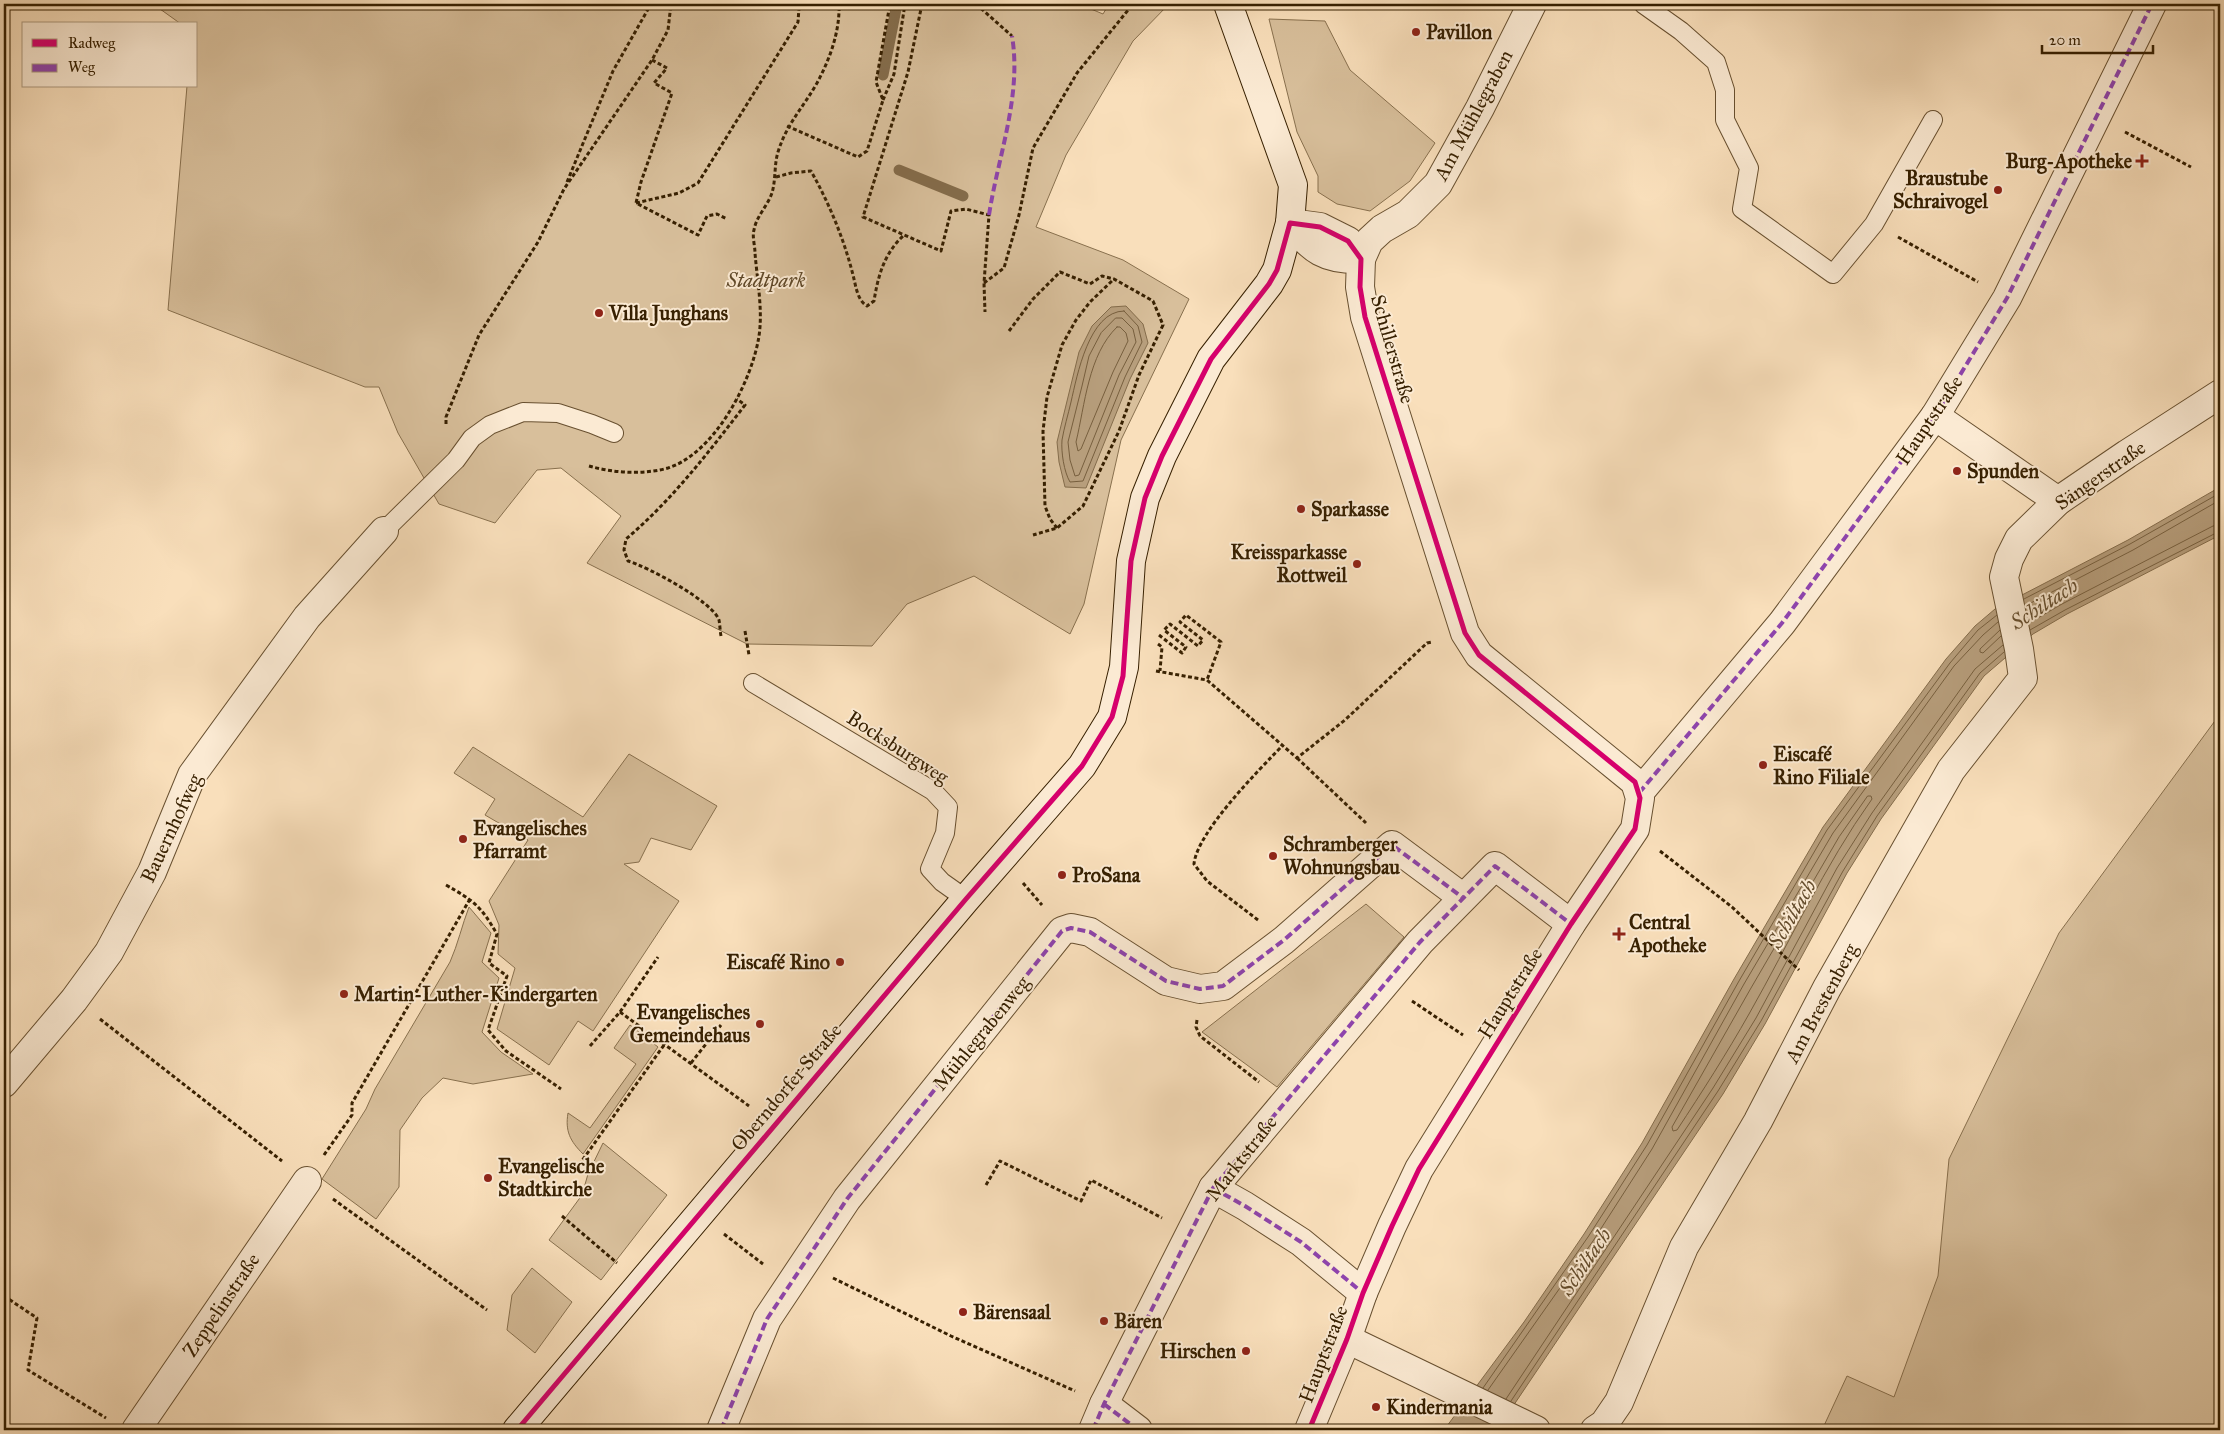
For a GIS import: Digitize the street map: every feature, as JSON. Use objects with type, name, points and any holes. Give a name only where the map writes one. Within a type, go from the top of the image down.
[{"type":"street","points":[[1228,4],[1293,185],[1290,223],[1320,227],[1336,234],[1348,241],[1361,259]]},
{"type":"street","name":"Am Mühlegraben","points":[[1361,259],[1369,242],[1382,229],[1408,214],[1438,184],[1480,108],[1532,4]]},
{"type":"street","name":"Hauptstraße","points":[[1309,1430],[1347,1339],[1363,1293],[1419,1170],[1570,924],[1635,828],[1639,793],[1782,623],[1935,416],[2007,298],[2152,4]]},
{"type":"street","name":"Oberndorfer Straße","points":[[517,1430],[966,899],[1082,766],[1112,717],[1123,676],[1131,561],[1145,498],[1162,456],[1210,359],[1269,284],[1277,270],[1290,223]]},
{"type":"street","name":"Schillerstraße","points":[[1361,259],[1360,287],[1370,336],[1465,633]]},
{"type":"street","name":"Sängerstraße","points":[[2004,577],[2009,558],[2019,539],[2058,501],[2220,394]]},
{"type":"street","points":[[1935,416],[2058,501]]},
{"type":"street","name":"Bauernhofweg","points":[[4,1083],[74,1000],[109,952],[152,872],[192,775],[307,617],[384,531]]},
{"type":"street","name":"Am Brestenberg","points":[[1595,1430],[1604,1424],[1619,1402],[1684,1247],[1758,1121],[1827,988],[1951,770],[2023,678],[2004,577]]},
{"type":"street","points":[[1465,633],[1479,655],[1635,782],[1639,793]]},
{"type":"street","points":[[1392,845],[1462,898]]},
{"type":"street","name":"Mühlegrabenweg","points":[[721,1430],[767,1319],[847,1199],[1062,931],[1071,928],[1090,932],[1166,981],[1200,989],[1223,986],[1284,940],[1392,845]]},
{"type":"street","name":"Marktstraße","points":[[1093,1430],[1104,1404],[1213,1188],[1420,942],[1495,866],[1570,924]]},
{"type":"street","name":"Zeppelinstraße","points":[[136,1430],[307,1181]]},
{"type":"street","points":[[1213,1188],[1245,1206],[1300,1242],[1363,1293]]},
{"type":"street","points":[[1347,1339],[1526,1426]]},
{"type":"street","points":[[1104,1404],[1138,1430]]},
{"type":"lane","points":[[1643,4],[1681,32],[1716,62],[1725,90],[1725,120],[1749,168],[1742,209],[1832,274],[1874,224],[1933,120]]},
{"type":"lane","points":[[384,531],[456,460],[472,438],[490,425],[523,412],[558,413],[614,433]]},
{"type":"lane","name":"Bocksburgweg","points":[[753,683],[933,791],[948,807],[945,832],[930,868],[942,882],[966,899]]},
{"type":"path","points":[[456,460],[446,438],[446,417],[479,335],[538,242],[564,189],[613,71],[651,4]]},
{"type":"path","points":[[564,189],[652,60],[668,30],[671,4]]},
{"type":"path","points":[[636,203],[679,193],[698,183],[798,22],[799,8],[795,4]]},
{"type":"path","points":[[589,466],[606,471],[639,472],[668,468],[689,458],[704,443],[721,424],[737,399],[750,368],[759,335],[754,230],[772,195],[776,177],[777,154],[787,126],[817,83],[835,42],[839,4]]},
{"type":"path","points":[[883,100],[876,82],[890,4]]},
{"type":"path","points":[[787,126],[858,157],[867,151],[883,100],[894,74],[906,4]]},
{"type":"path","points":[[922,4],[908,72],[864,217],[941,252],[951,211],[966,208],[989,215],[984,283],[985,312]]},
{"type":"path","points":[[976,4],[1012,36]]},
{"type":"path","points":[[984,283],[1004,268],[1019,215],[1033,148],[1078,73],[1133,4]]},
{"type":"path","points":[[636,203],[641,182],[672,93],[654,83],[667,68],[652,60]]},
{"type":"path","points":[[2095,117],[2191,167]]},
{"type":"path","points":[[776,177],[810,171],[825,195],[852,269],[859,299],[867,306],[874,301],[877,277],[891,247],[903,236]]},
{"type":"path","points":[[636,203],[698,235],[707,216],[717,214],[727,219]]},
{"type":"path","points":[[1874,224],[2007,298]]},
{"type":"path","points":[[1009,331],[1033,300],[1060,272],[1090,284],[1102,276],[1114,279],[1153,300],[1163,325],[1139,375],[1119,431],[1083,506],[1057,528],[1034,535]]},
{"type":"path","points":[[1057,528],[1050,519],[1045,506],[1043,431],[1047,397],[1062,345],[1076,320],[1090,302],[1114,279]]},
{"type":"path","points":[[721,636],[718,619],[705,605],[667,579],[628,561],[624,550],[626,539],[649,520],[691,475],[745,405],[737,399]]},
{"type":"path","points":[[1208,680],[1221,642],[1186,615],[1180,622],[1203,640],[1198,646],[1170,624],[1164,630],[1186,647],[1182,653],[1157,633],[1152,639],[1162,647],[1160,671],[1208,680],[1297,758],[1354,813],[1392,845]]},
{"type":"path","points":[[1297,758],[1345,720],[1428,643],[1465,633]]},
{"type":"path","points":[[1282,745],[1239,792],[1200,843],[1195,853],[1194,864],[1207,881],[1284,940]]},
{"type":"path","points":[[1635,828],[1660,851],[1732,907],[1800,972]]},
{"type":"path","points":[[446,885],[470,899],[483,911],[497,934],[489,962],[508,976],[488,1030],[506,1051],[561,1090]]},
{"type":"path","points":[[307,1181],[352,1115],[352,1103],[470,899]]},
{"type":"path","points":[[590,1046],[620,1012],[658,957]]},
{"type":"path","points":[[1386,983],[1490,1054]]},
{"type":"path","points":[[1200,989],[1196,1027],[1200,1036],[1285,1102]]},
{"type":"path","points":[[74,1000],[307,1181],[487,1310]]},
{"type":"path","points":[[620,1012],[774,1125]]},
{"type":"path","points":[[690,1063],[721,1025]]},
{"type":"path","points":[[579,1165],[664,1045]]},
{"type":"path","points":[[986,1185],[1000,1161],[1081,1201],[1091,1180],[1190,1232]]},
{"type":"path","points":[[698,1214],[797,1274],[950,1336],[1104,1404]]},
{"type":"path","points":[[562,1216],[590,1240]]},
{"type":"path","points":[[4,1296],[37,1318],[28,1370],[110,1420]]},
{"type":"green space","name":"Stadtpark","points":[[153,4],[1079,4],[1103,14],[1109,4],[1169,4],[1133,41],[1066,155],[1036,227],[1123,260],[1189,299],[1121,440],[1084,604],[1070,634],[974,576],[907,604],[872,646],[747,644],[587,563],[621,516],[561,468],[537,470],[495,523],[439,504],[398,433],[379,387],[365,387],[168,310],[187,88],[198,88],[198,22],[178,22]]},
{"type":"green space","points":[[1269,19],[1325,21],[1350,70],[1435,143],[1410,181],[1370,211],[1337,204],[1318,192],[1318,176],[1297,132]]},
{"type":"green space","points":[[2220,714],[2220,1430],[1822,1430],[1847,1376],[1894,1397],[1938,1276],[1949,1159],[2059,933]]},
{"type":"green space","points":[[473,747],[583,817],[629,754],[717,806],[691,850],[651,838],[639,862],[624,864],[679,901],[593,1031],[578,1021],[549,1065],[497,1029],[515,968],[498,954],[499,925],[489,901],[528,840],[485,815],[495,799],[454,773]]},
{"type":"green space","points":[[1366,904],[1404,937],[1277,1087],[1202,1032]]},
{"type":"green space","points":[[469,907],[491,933],[482,962],[499,978],[482,1032],[501,1052],[533,1074],[473,1084],[443,1078],[422,1098],[400,1130],[399,1187],[376,1219],[322,1179],[366,1109],[375,1089],[450,962]]},
{"type":"green space","points":[[630,1025],[658,1047],[583,1154],[575,1145],[568,1130],[568,1113],[590,1128],[636,1064],[614,1048]]},
{"type":"green space","points":[[603,1143],[667,1195],[601,1280],[549,1240],[582,1195],[588,1174]]},
{"type":"green space","points":[[532,1268],[572,1302],[535,1353],[507,1330],[512,1295]]},
{"type":"water","points":[[1126,306],[1143,324],[1148,343],[1130,379],[1086,488],[1065,487],[1059,462],[1057,442],[1079,352],[1092,326],[1111,307]]},
{"type":"water","name":"Schiltach","points":[[2220,487],[2220,535],[2067,614],[2033,634],[1984,676],[1881,819],[1847,873],[1765,1024],[1723,1094],[1497,1430],[1444,1430],[1524,1322],[1584,1234],[1642,1143],[1734,979],[1823,827],[1946,659],[1975,626],[1995,609],[2128,540]]},
{"type":"waterway","points":[[883,75],[897,4]]},
{"type":"waterway","points":[[899,170],[963,196]]},
{"type":"marked path","points":[[1639,793],[1782,623],[1935,416],[2007,298],[2152,4]]},
{"type":"marked path","points":[[989,215],[1008,126],[1014,81],[1012,36]]},
{"type":"marked path","points":[[721,1430],[767,1319],[847,1199],[1062,931],[1071,928],[1090,932],[1166,981],[1200,989],[1223,986],[1284,940],[1392,845],[1462,897]]},
{"type":"marked path","points":[[1093,1430],[1104,1404],[1213,1188],[1420,942],[1495,866],[1571,924]]},
{"type":"marked path","points":[[1213,1188],[1301,1242],[1363,1293]]},
{"type":"marked path","points":[[1104,1404],[1138,1430]]},
{"type":"cycle path","points":[[517,1430],[966,899],[1082,766],[1112,717],[1123,676],[1131,561],[1145,498],[1162,456],[1211,359],[1269,284],[1277,270],[1290,223],[1320,227],[1348,241],[1361,259],[1360,287],[1365,317],[1465,633],[1479,655],[1635,782],[1640,798],[1635,829],[1571,924],[1419,1169],[1363,1293],[1347,1339],[1309,1430]]},
{"type":"place","name":"Pavillon","points":[[1416,32]]},
{"type":"place","name":"Burg-Apotheke","points":[[2142,161]]},
{"type":"place","name":"Braustube Schraivogel","points":[[1998,190]]},
{"type":"place","name":"Villa Junghans","points":[[599,313]]},
{"type":"place","name":"Spunden","points":[[1957,471]]},
{"type":"place","name":"Sparkasse","points":[[1301,509]]},
{"type":"place","name":"Kreissparkasse Rottweil","points":[[1357,564]]},
{"type":"place","name":"Eiscafé Rino Filiale","points":[[1763,765]]},
{"type":"place","name":"Evangelisches Pfarramt","points":[[463,839]]},
{"type":"place","name":"Schramberger Wohnungsbau","points":[[1273,856]]},
{"type":"place","name":"ProSana","points":[[1062,875]]},
{"type":"place","name":"Central Apotheke","points":[[1619,934]]},
{"type":"place","name":"Eiscafé Rino","points":[[840,962]]},
{"type":"place","name":"Martin-Luther-Kindergarten","points":[[344,994]]},
{"type":"place","name":"Evangelisches Gemeindehaus","points":[[760,1024]]},
{"type":"place","name":"Evangelische Stadtkirche","points":[[488,1178]]},
{"type":"place","name":"Bärensaal","points":[[963,1312]]},
{"type":"place","name":"Bären","points":[[1104,1321]]},
{"type":"place","name":"Hirschen","points":[[1246,1351]]},
{"type":"place","name":"Kindermania","points":[[1376,1407]]}]
